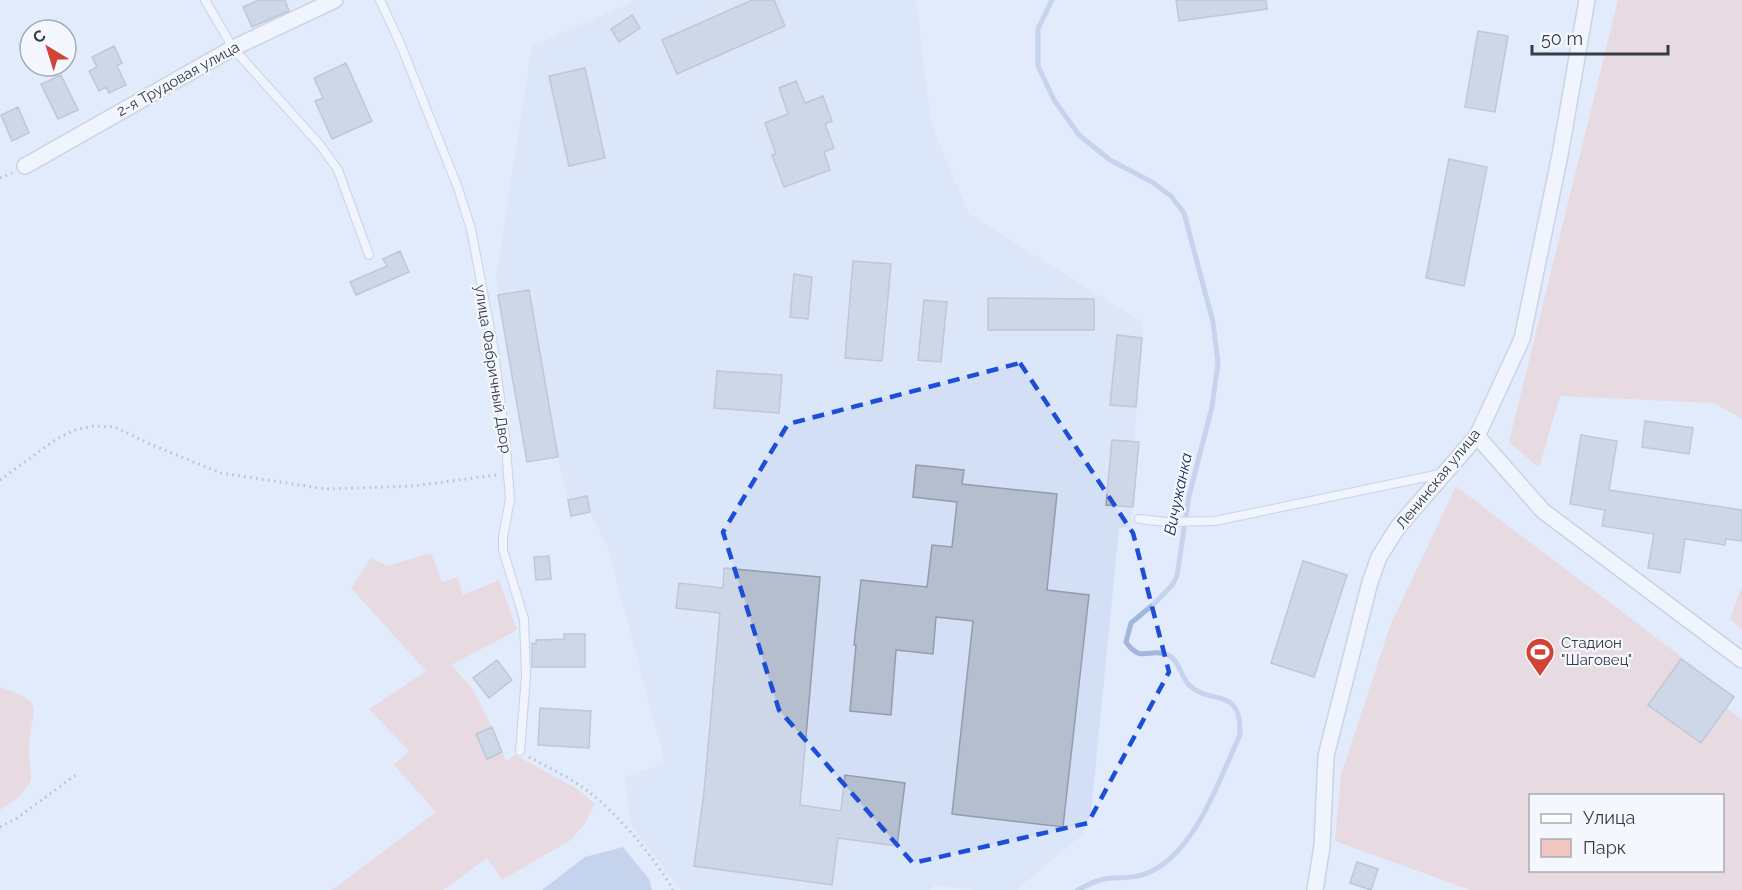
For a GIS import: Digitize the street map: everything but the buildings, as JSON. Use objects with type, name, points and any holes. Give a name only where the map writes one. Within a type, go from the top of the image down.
[{"type":"street","name":"2-я Трудовая улица","points":[[25,166],[233,48],[335,0]]},
{"type":"street","name":"Ленинская улица","points":[[1316,890],[1322,846],[1326,756],[1370,582],[1379,557],[1398,526],[1477,436],[1522,339],[1560,155],[1587,0]]},
{"type":"street","points":[[1477,436],[1543,511],[1742,660]]},
{"type":"lane","points":[[205,0],[233,48],[320,145],[338,170],[369,255]]},
{"type":"lane","name":"улица Фабричный Двор","points":[[380,0],[400,43],[458,188],[471,229],[492,345],[508,473],[510,500],[503,537],[503,550],[524,619],[526,676],[520,751]]},
{"type":"lane","points":[[1139,519],[1166,522],[1215,521],[1445,473]]},
{"type":"path","points":[[0,480],[55,440],[74,430],[94,426],[115,427],[221,473],[326,489],[414,486],[508,473]]},
{"type":"path","points":[[520,751],[578,784],[603,804],[640,844],[673,890]]},
{"type":"path","points":[[0,827],[76,774]]},
{"type":"highlighted area","points":[[1020,363],[1133,533],[1169,672],[1088,823],[913,863],[779,710],[723,532],[788,424]]},
{"type":"shaded area","points":[[637,0],[916,0],[931,124],[969,214],[1143,323],[1134,441],[1139,442],[1130,527],[1119,528],[1091,814],[1082,835],[1016,890],[976,890],[935,885],[930,890],[680,890],[630,823],[625,777],[665,763],[608,548],[590,513],[571,516],[558,457],[527,462],[496,278],[532,46]]},
{"type":"green space","points":[[1618,0],[1742,0],[1742,419],[1714,403],[1560,396],[1539,468],[1509,442]]},
{"type":"green space","name":"Стадион \"Шаговец\"","points":[[1456,486],[1734,697],[1727,708],[1742,720],[1742,890],[1470,890],[1335,841],[1341,774],[1390,626]]},
{"type":"green space","points":[[431,553],[442,582],[458,577],[463,595],[499,580],[517,630],[451,665],[472,688],[506,761],[515,755],[579,790],[595,804],[584,825],[571,840],[502,880],[487,858],[443,890],[332,890],[436,812],[394,765],[409,751],[369,709],[426,671],[351,588],[371,558],[387,566]]},
{"type":"green space","points":[[1742,586],[1742,629],[1730,619]]},
{"type":"green space","points":[[0,687],[26,698],[34,708],[29,747],[31,781],[20,796],[0,810]]},
{"type":"water","points":[[623,847],[649,879],[652,890],[542,890],[585,857]]},
{"type":"waterway","name":"Вичужанка","points":[[1052,0],[1038,29],[1038,66],[1054,100],[1079,135],[1110,160],[1152,182],[1171,196],[1184,213],[1213,322],[1218,363],[1212,407],[1189,496],[1177,576],[1173,584],[1155,603],[1131,623],[1126,642],[1131,649],[1141,654],[1162,653],[1172,657],[1189,685],[1206,695],[1230,703],[1236,709],[1240,735],[1214,794],[1191,834],[1178,851],[1163,865],[1140,876],[1104,879],[1078,890]]},
{"type":"place","name":"Стадион \"Шаговец\"","points":[[1540,678]]}]
